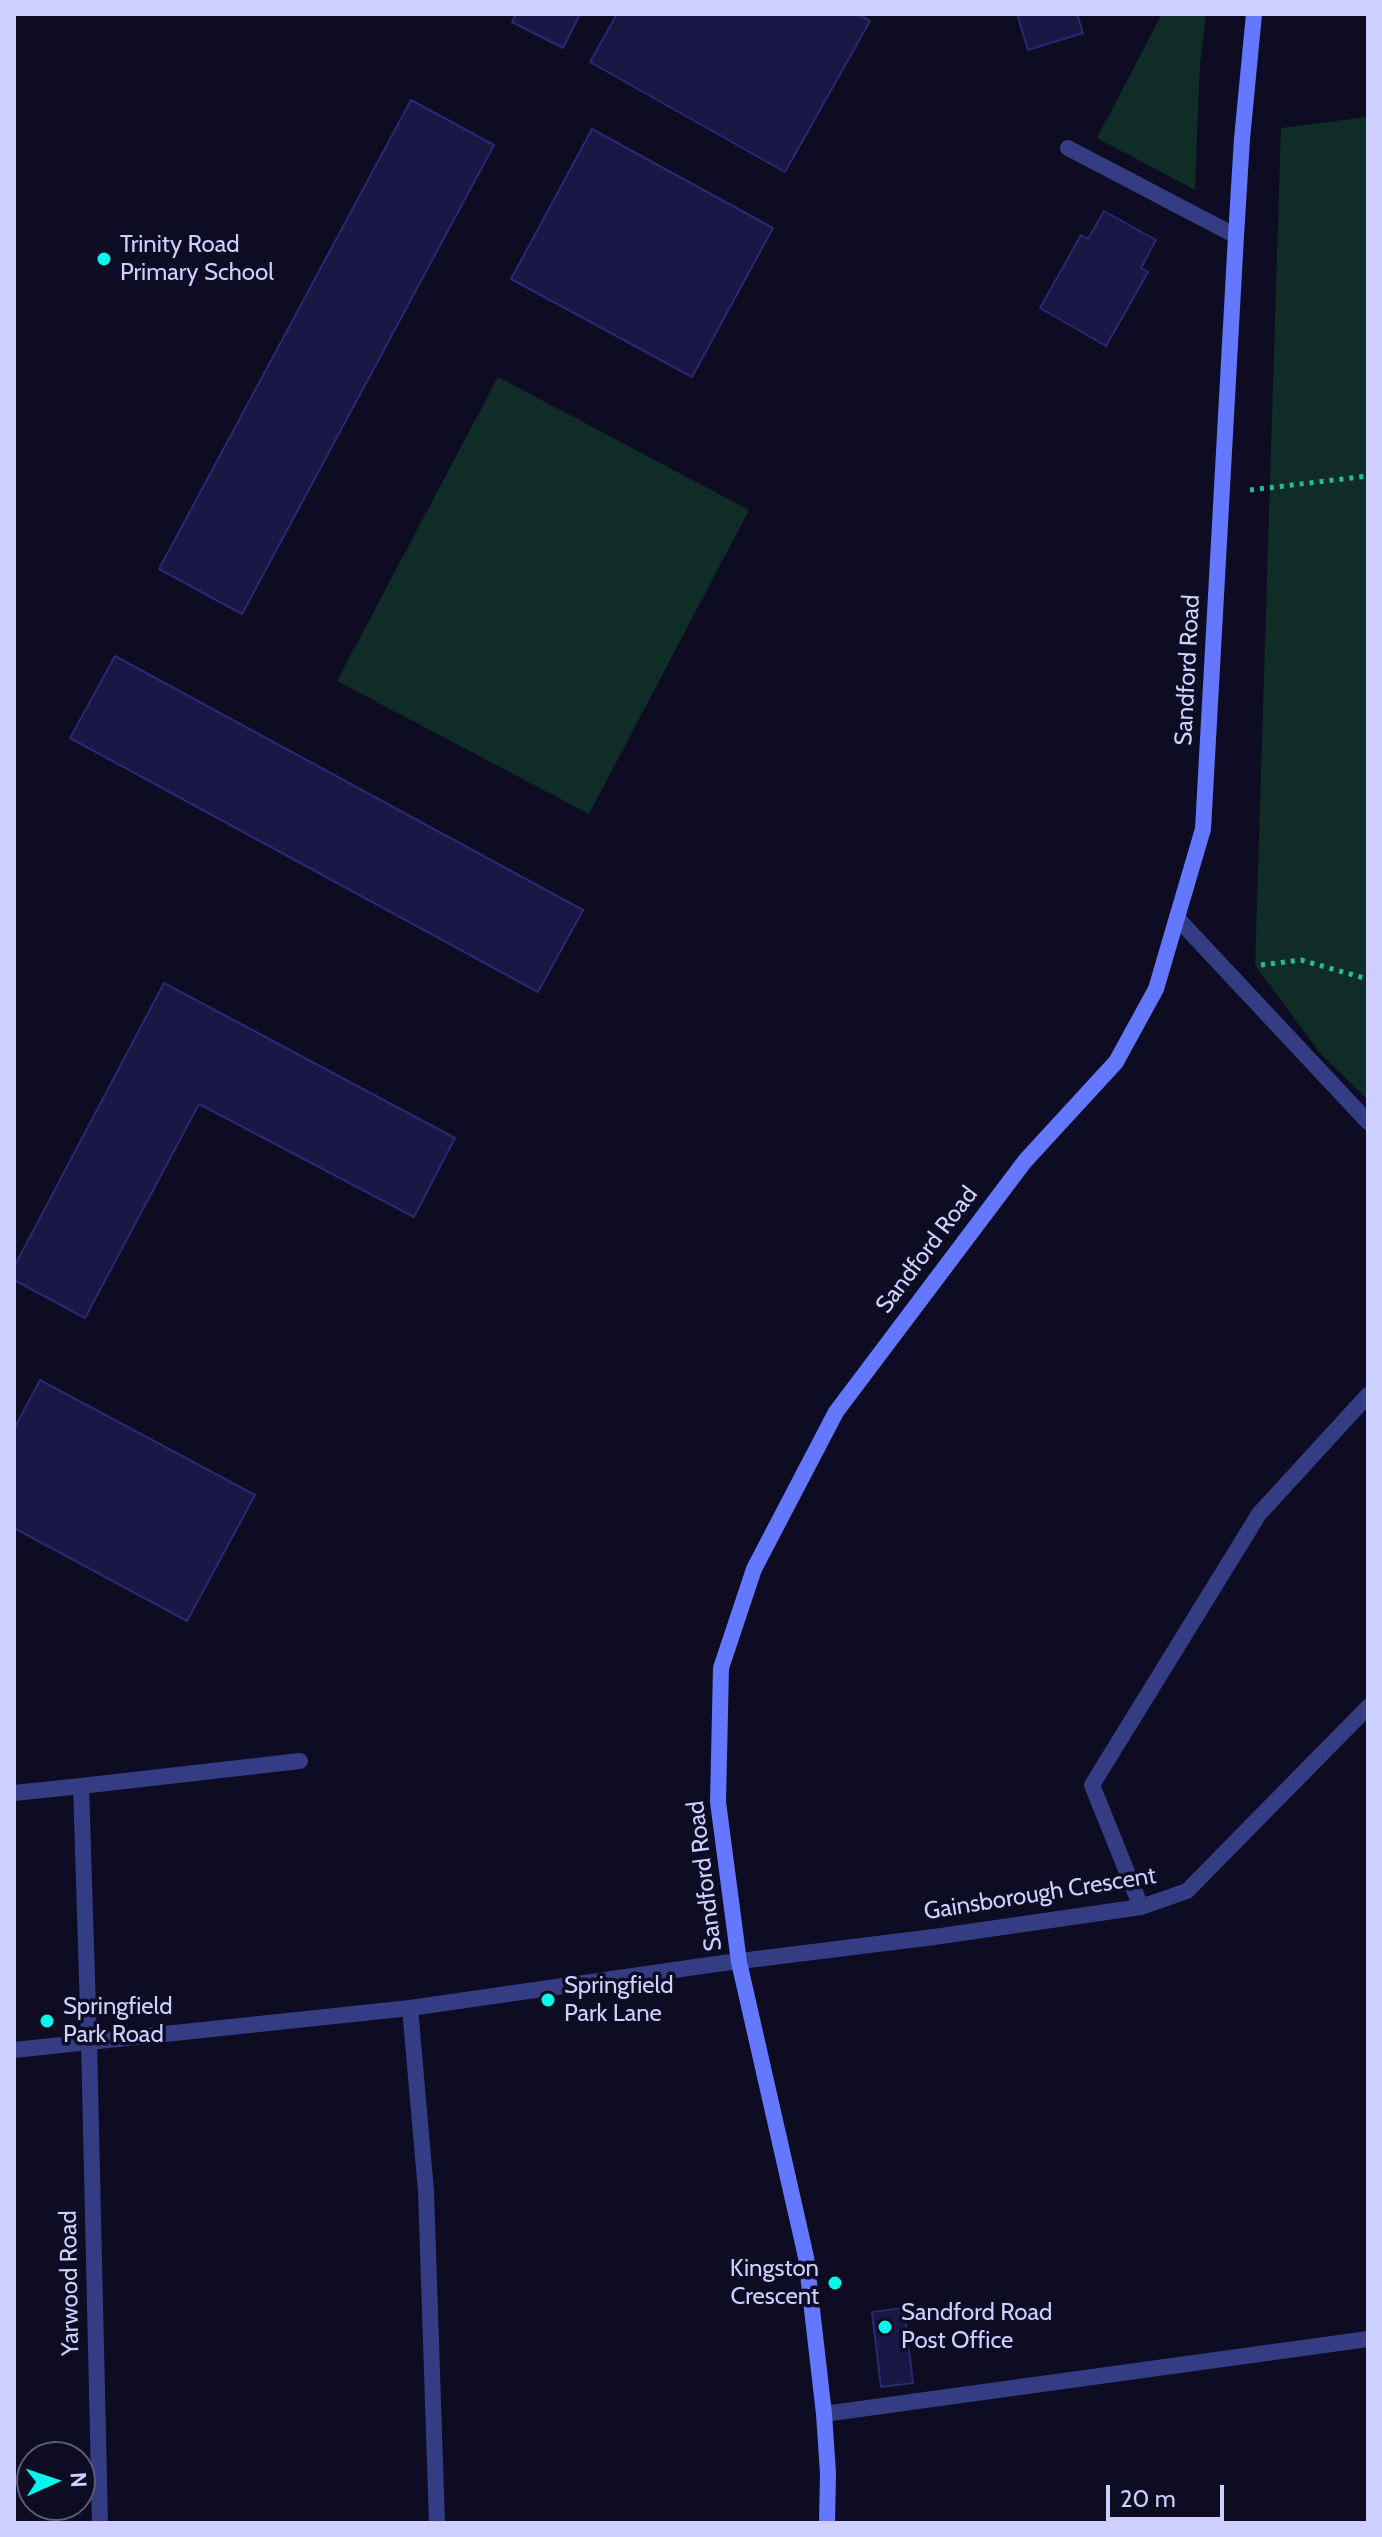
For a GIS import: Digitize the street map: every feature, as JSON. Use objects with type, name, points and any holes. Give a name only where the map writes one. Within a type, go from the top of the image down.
[{"type":"street","name":"Sandford Road","points":[[827,2523],[824,2414],[806,2257],[739,1962],[718,1802],[721,1668],[754,1569],[836,1412],[1025,1161],[1116,1062],[1156,989],[1203,829],[1242,139],[1254,14]]},
{"type":"street","points":[[1068,148],[1236,236]]},
{"type":"street","points":[[1177,918],[1368,1122]]},
{"type":"street","points":[[1141,1907],[1092,1785],[1259,1514],[1368,1395]]},
{"type":"street","name":"Gainsborough Crescent","points":[[739,1962],[1141,1907],[1187,1891],[1368,1707]]},
{"type":"street","points":[[14,1793],[300,1761]]},
{"type":"street","name":"Yarwood Road","points":[[81,1786],[100,2523]]},
{"type":"street","points":[[14,2050],[410,2008],[739,1962]]},
{"type":"street","points":[[410,2008],[426,2191],[437,2523]]},
{"type":"street","points":[[824,2414],[1368,2339]]},
{"type":"path","points":[[1221,494],[1368,476]]},
{"type":"path","points":[[1229,974],[1255,965],[1301,960],[1364,978]]},
{"type":"green space","points":[[1162,14],[1206,14],[1200,64],[1195,190],[1097,138]]},
{"type":"green space","points":[[1368,117],[1368,1100],[1319,1052],[1255,965],[1281,128]]},
{"type":"green space","points":[[498,377],[749,510],[589,814],[337,681]]},
{"type":"building","points":[[516,14],[580,14],[563,48],[512,22]]},
{"type":"building","points":[[617,14],[857,14],[870,21],[785,172],[590,62]]},
{"type":"building","points":[[1017,14],[1077,14],[1083,33],[1028,50]]},
{"type":"building","points":[[411,100],[494,145],[242,614],[159,569]]},
{"type":"building","points":[[592,129],[773,228],[692,377],[511,279]]},
{"type":"building","points":[[1104,211],[1156,240],[1141,268],[1148,272],[1106,346],[1040,308],[1081,235],[1088,239]]},
{"type":"building","points":[[115,656],[583,910],[538,992],[70,738]]},
{"type":"building","points":[[164,983],[455,1138],[414,1217],[199,1104],[85,1318],[14,1280],[14,1267]]},
{"type":"building","points":[[40,1380],[255,1495],[187,1621],[14,1528],[14,1429]]},
{"type":"building","points":[[904,2308],[913,2383],[881,2387],[872,2312]]},
{"type":"place","name":"Trinity Road Primary School","points":[[104,259]]},
{"type":"place","name":"Springfield Park Lane","points":[[548,2000]]},
{"type":"place","name":"Springfield Park Road","points":[[47,2021]]},
{"type":"place","name":"Kingston Crescent","points":[[835,2283]]},
{"type":"place","name":"Sandford Road Post Office","points":[[885,2327]]}]
